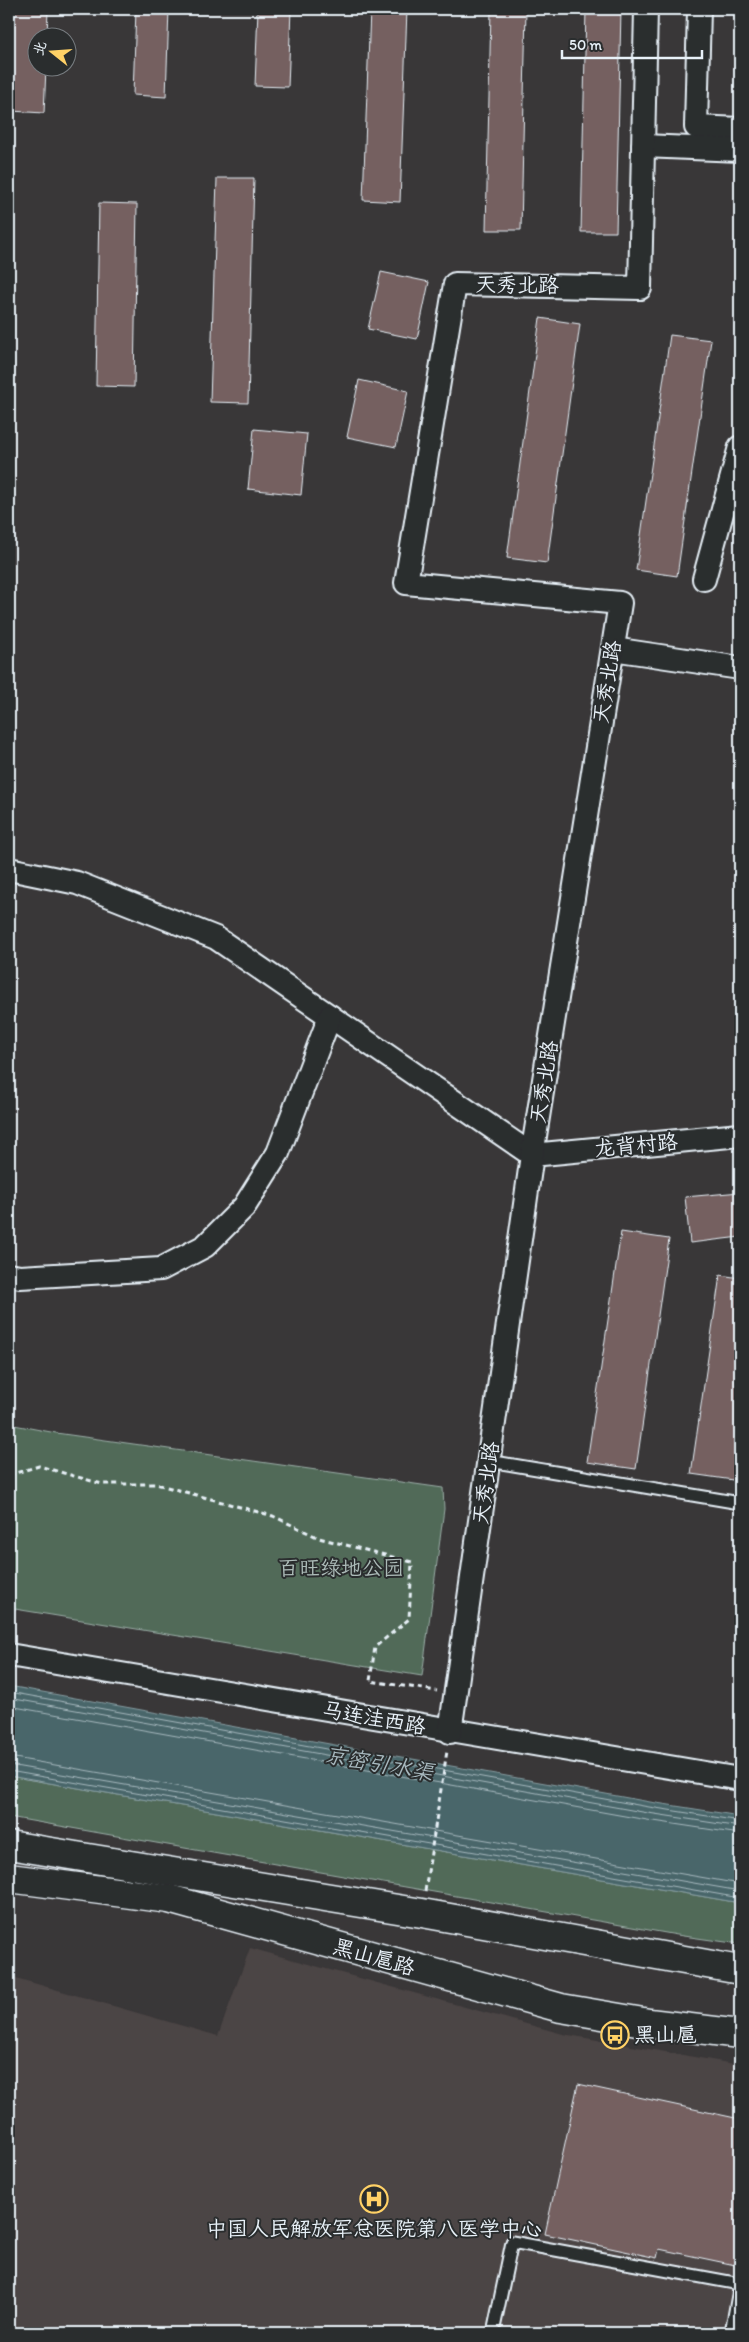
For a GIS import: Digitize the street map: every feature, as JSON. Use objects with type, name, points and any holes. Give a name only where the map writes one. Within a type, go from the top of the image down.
[{"type":"main road","points":[[9,1845],[422,1913],[740,1970]]},
{"type":"main road","name":"黑山扈路","points":[[9,1878],[169,1899],[561,2008],[649,2023],[740,2034]]},
{"type":"street","name":"天秀北路","points":[[450,1732],[532,1155],[620,603],[406,583],[456,284],[640,288],[646,9]]},
{"type":"street","points":[[700,9],[696,126],[740,129]]},
{"type":"street","points":[[643,146],[740,150]]},
{"type":"street","points":[[704,579],[740,447]]},
{"type":"street","points":[[613,649],[740,668]]},
{"type":"street","points":[[9,869],[77,883],[216,938],[532,1155]]},
{"type":"street","points":[[9,1275],[20,1277],[161,1269],[205,1246],[244,1207],[278,1154],[330,1016]]},
{"type":"street","name":"龙背村路","points":[[532,1155],[740,1135]]},
{"type":"street","name":"马连洼西路","points":[[9,1655],[450,1732],[740,1780]]},
{"type":"lane","points":[[489,1461],[740,1503]]},
{"type":"lane","points":[[493,2333],[512,2242],[740,2284],[732,2333]]},
{"type":"path","points":[[9,1475],[39,1466],[102,1484],[156,1484],[273,1516],[319,1538],[412,1562],[409,1619],[375,1647],[370,1681],[456,1694]]},
{"type":"path","points":[[422,1913],[450,1732]]},
{"type":"shaded area","name":"中国人民解放军总医院第八医学中心","points":[[250,1948],[563,2034],[740,2065],[740,2333],[9,2333],[9,1976],[218,2036]]},
{"type":"green space","name":"百旺绿地公园","points":[[9,1424],[56,1433],[443,1488],[444,1509],[422,1676],[9,1608]]},
{"type":"green space","points":[[9,1776],[740,1903],[740,1944],[683,1936],[9,1817]]},
{"type":"water","name":"京密引水渠","points":[[9,1686],[650,1802],[740,1816],[740,1903],[9,1776]]},
{"type":"building","points":[[14,9],[48,9],[47,28],[28,28],[28,78],[46,78],[44,113],[11,111]]},
{"type":"building","points":[[136,9],[169,9],[166,97],[133,95]]},
{"type":"building","points":[[258,9],[291,9],[288,87],[255,86]]},
{"type":"building","points":[[370,9],[407,9],[400,202],[363,200]]},
{"type":"building","points":[[491,9],[526,9],[521,230],[486,230]]},
{"type":"building","points":[[586,9],[621,9],[616,232],[581,232]]},
{"type":"building","points":[[217,178],[254,178],[248,403],[210,402]]},
{"type":"building","points":[[99,203],[137,204],[134,387],[96,386]]},
{"type":"building","points":[[381,272],[429,282],[417,339],[368,329]]},
{"type":"building","points":[[540,318],[580,324],[547,563],[507,558]]},
{"type":"building","points":[[670,335],[711,340],[677,576],[636,570]]},
{"type":"building","points":[[359,380],[408,391],[396,447],[347,437]]},
{"type":"building","points":[[254,429],[307,434],[301,495],[248,489]]},
{"type":"building","points":[[740,1192],[740,1237],[690,1243],[685,1197]]},
{"type":"building","points":[[621,1232],[669,1239],[636,1469],[587,1462]]},
{"type":"building","points":[[720,1275],[740,1278],[740,1481],[691,1474]]},
{"type":"building","points":[[578,2084],[740,2119],[740,2266],[659,2249],[657,2258],[545,2234]]},
{"type":"place","name":"黑山扈","points":[[615,2035]]},
{"type":"place","name":"中国人民解放军总医院第八医学中心","points":[[374,2199]]}]
